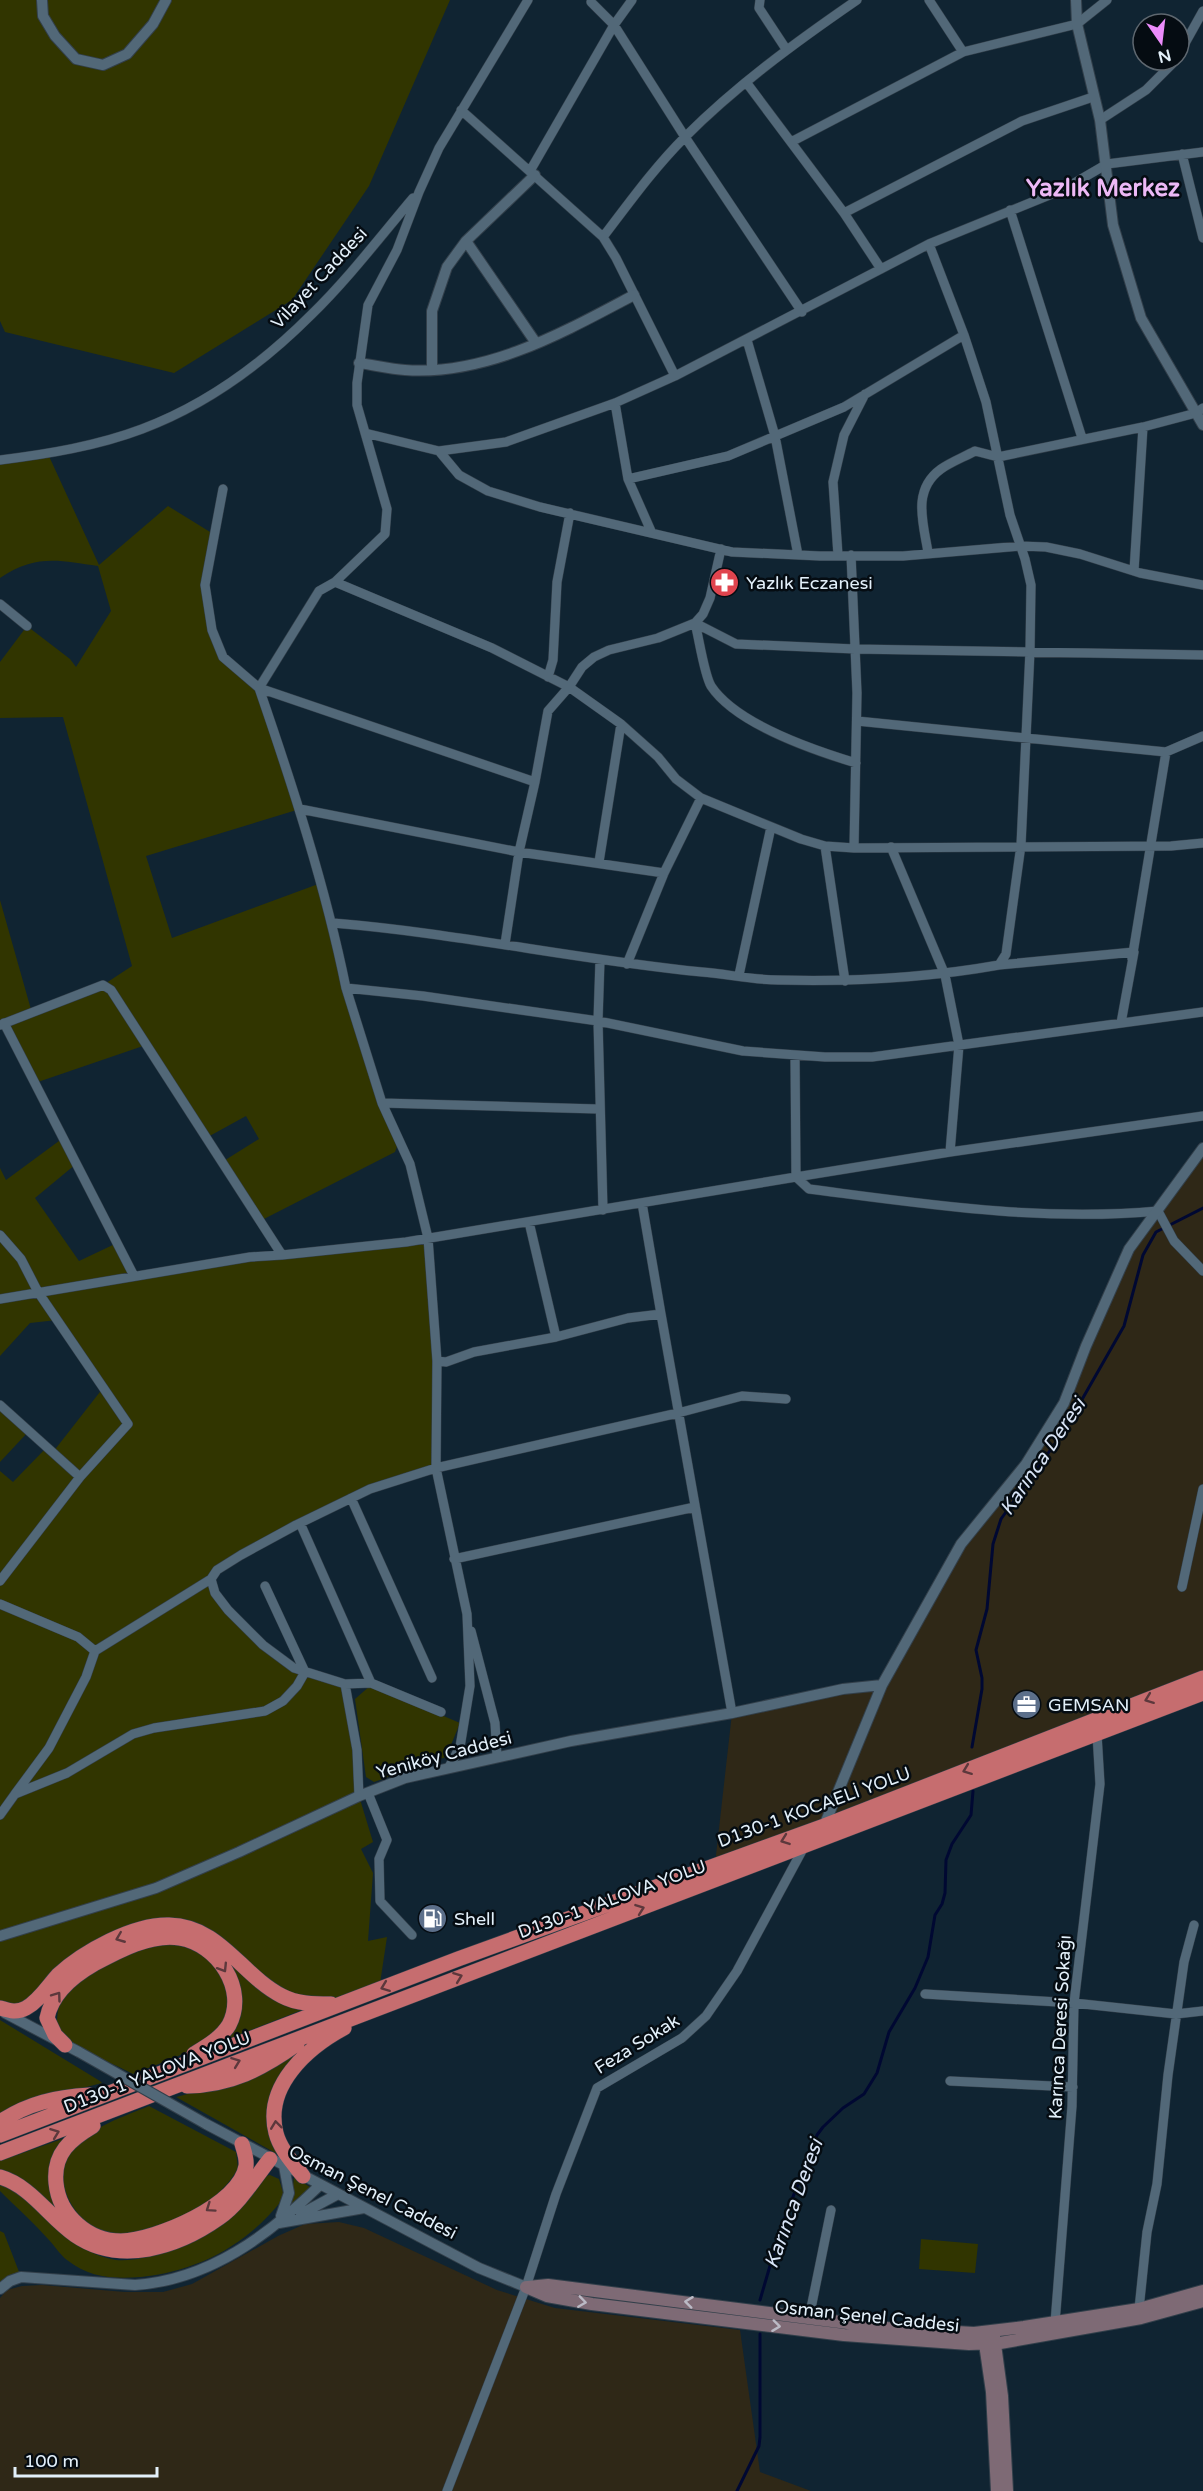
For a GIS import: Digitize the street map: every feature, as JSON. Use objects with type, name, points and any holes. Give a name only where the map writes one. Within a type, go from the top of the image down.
[{"type":"highway","name":"D130-1 KOCAELİ YOLU","points":[[0,2135],[340,2004],[824,1826],[1203,1678]]},
{"type":"highway","name":"D130-1 YALOVA YOLU","points":[[0,2153],[172,2086],[194,2086],[241,2077],[276,2060],[315,2032],[1203,1693]]},
{"type":"highway","points":[[0,2009],[13,2012],[29,2007],[71,1963],[94,1949],[146,1928],[167,1925],[188,1927],[206,1934],[281,1996],[310,2004],[340,2004]]},
{"type":"highway","points":[[72,2049],[49,2025],[47,2018],[49,2008],[64,1986],[83,1971],[142,1942],[161,1938],[193,1941],[217,1957],[226,1970],[232,1982],[234,2013],[229,2025],[215,2041],[162,2073]]},
{"type":"highway","points":[[303,2176],[282,2148],[276,2135],[274,2109],[283,2081],[303,2057],[336,2033],[428,1989]]},
{"type":"highway","points":[[0,2122],[23,2108],[60,2097],[105,2095]]},
{"type":"highway","points":[[130,2104],[71,2139],[57,2165],[57,2195],[64,2211],[75,2223],[100,2237],[120,2241],[138,2239],[198,2216],[229,2193],[243,2173],[246,2160],[242,2144]]},
{"type":"highway","points":[[0,2177],[28,2192],[73,2234],[94,2247],[114,2252],[140,2251],[176,2240],[220,2217],[238,2201],[270,2159]]},
{"type":"main road","name":"Osman Şenel Caddesi","points":[[526,2287],[548,2285],[620,2300],[723,2313],[844,2335],[989,2338],[1203,2301]]},
{"type":"main road","name":"Osman Şenel Caddesi","points":[[1140,2313],[1203,2291]]},
{"type":"main road","name":"Osman Şenel Caddesi","points":[[723,2313],[809,2318],[989,2338]]},
{"type":"main road","points":[[989,2338],[997,2491]]},
{"type":"main road","points":[[989,2338],[1002,2396],[1007,2491]]},
{"type":"street","points":[[42,0],[43,16],[55,36],[76,60],[103,65],[127,54],[153,24],[166,0]]},
{"type":"street","points":[[259,688],[319,591],[334,582],[385,534],[387,509],[357,405],[359,363],[368,305],[397,250],[418,192],[461,110],[528,0]]},
{"type":"street","points":[[432,369],[432,311],[447,267],[466,241],[532,173],[614,25],[632,0]]},
{"type":"street","points":[[760,0],[759,8],[786,49]]},
{"type":"street","points":[[603,237],[660,164],[685,137],[786,49],[857,0]]},
{"type":"street","points":[[929,0],[963,51]]},
{"type":"street","points":[[1076,0],[1077,24],[1100,120],[1113,225],[1141,318],[1199,410],[1203,425]]},
{"type":"street","points":[[791,142],[963,51],[1077,24],[1107,0]]},
{"type":"street","points":[[591,2],[614,25],[685,137],[802,312]]},
{"type":"street","points":[[1191,32],[1203,11]]},
{"type":"street","points":[[1100,120],[1146,90],[1164,72]]},
{"type":"street","points":[[746,82],[844,213],[881,269]]},
{"type":"street","points":[[844,213],[1022,121],[1093,97]]},
{"type":"street","points":[[461,110],[603,237],[675,376]]},
{"type":"street","points":[[365,433],[439,451],[506,442],[615,403],[675,376],[929,244],[1064,189],[1107,164],[1203,152]]},
{"type":"street","points":[[1182,154],[1203,238]]},
{"type":"street","name":"Vilayet Caddesi","points":[[0,460],[48,454],[144,428],[202,400],[249,371],[312,315],[418,192]]},
{"type":"street","points":[[1010,210],[1082,438]]},
{"type":"street","points":[[466,241],[536,343]]},
{"type":"street","points":[[929,244],[964,334],[986,402],[1010,515],[1029,571],[1031,585],[1021,845],[1006,954],[999,965]]},
{"type":"street","points":[[359,363],[406,370],[460,367],[512,353],[568,330],[634,295]]},
{"type":"street","points":[[628,479],[728,456],[844,407],[964,334]]},
{"type":"street","points":[[747,340],[775,436],[798,555]]},
{"type":"street","points":[[838,555],[833,482],[844,435],[865,394]]},
{"type":"street","points":[[615,403],[628,479],[651,531]]},
{"type":"street","points":[[928,552],[922,517],[921,493],[939,470],[975,452],[998,457],[1143,427],[1199,410]]},
{"type":"street","points":[[1134,571],[1143,427]]},
{"type":"street","points":[[439,451],[459,475],[488,491],[540,507],[651,531],[732,552],[903,556],[928,552],[1020,546],[1046,547],[1080,554],[1134,571],[1203,585]]},
{"type":"street","points":[[223,489],[205,585],[212,630],[223,657],[259,688],[535,782]]},
{"type":"street","points":[[548,677],[553,660],[557,582],[570,513]]},
{"type":"street","points":[[505,944],[519,852],[548,711],[569,687],[582,667],[594,657],[609,650],[658,638],[695,623],[703,614],[710,598],[721,549]]},
{"type":"street","points":[[851,555],[856,721],[854,848]]},
{"type":"street","points":[[334,582],[492,648],[569,687],[621,724],[657,757],[676,779],[701,798],[825,846],[854,848],[1021,845],[1152,846],[1203,843]]},
{"type":"street","points":[[0,604],[27,626]]},
{"type":"street","points":[[695,623],[736,644],[855,649],[1203,655]]},
{"type":"street","points":[[695,623],[710,684],[729,707],[805,748],[856,764]]},
{"type":"street","points":[[259,688],[300,809],[333,923],[346,988],[382,1103],[410,1164],[428,1238],[437,1361],[436,1467],[454,1559],[495,1723],[497,1756]]},
{"type":"street","points":[[856,721],[1166,752],[1203,736]]},
{"type":"street","points":[[598,862],[621,724]]},
{"type":"street","points":[[1121,1023],[1166,752]]},
{"type":"street","points":[[627,964],[664,873],[701,798]]},
{"type":"street","points":[[300,809],[519,852],[664,873]]},
{"type":"street","points":[[739,975],[771,826]]},
{"type":"street","points":[[825,846],[845,981]]},
{"type":"street","points":[[891,847],[945,975],[959,1045],[950,1152]]},
{"type":"street","points":[[333,923],[505,944],[627,964],[776,980],[845,981],[945,975],[999,965],[1134,952],[1132,959]]},
{"type":"street","points":[[600,960],[597,1021],[598,1108],[603,1210]]},
{"type":"street","points":[[134,1276],[2,1024],[103,985],[111,990],[282,1255]]},
{"type":"street","points":[[346,988],[423,996],[597,1021],[743,1050],[795,1055],[872,1057],[1203,1012]]},
{"type":"street","points":[[795,1055],[796,1177],[809,1189],[984,1211],[1160,1216]]},
{"type":"street","points":[[382,1103],[598,1108]]},
{"type":"street","points":[[0,1299],[250,1257],[428,1238],[950,1152],[1203,1116]]},
{"type":"street","points":[[824,1826],[882,1685],[961,1544],[1026,1464],[1064,1403],[1086,1346],[1129,1249],[1160,1216],[1203,1148]]},
{"type":"street","points":[[642,1203],[732,1713]]},
{"type":"street","points":[[1160,1216],[1170,1235],[1203,1271]]},
{"type":"street","points":[[529,1222],[556,1336]]},
{"type":"street","points":[[0,1235],[21,1258],[38,1292],[128,1424],[80,1477],[0,1581]]},
{"type":"street","points":[[437,1361],[446,1362],[474,1352],[556,1336],[628,1318],[661,1314]]},
{"type":"street","points":[[0,1815],[49,1748],[86,1677],[95,1651],[211,1579],[217,1570],[241,1555],[300,1523],[370,1489],[436,1467],[678,1413],[742,1395],[786,1399]]},
{"type":"street","points":[[0,1405],[80,1477]]},
{"type":"street","points":[[1182,1587],[1203,1489]]},
{"type":"street","points":[[351,1498],[432,1678]]},
{"type":"street","points":[[454,1559],[695,1507]]},
{"type":"street","points":[[300,1523],[371,1683]]},
{"type":"street","points":[[211,1579],[215,1593],[263,1645],[294,1668],[345,1684],[371,1683],[441,1712]]},
{"type":"street","points":[[265,1586],[305,1672]]},
{"type":"street","points":[[0,1604],[78,1637],[95,1651]]},
{"type":"street","points":[[449,1767],[460,1747],[467,1714],[470,1686],[467,1614]]},
{"type":"street","points":[[15,1794],[67,1773],[133,1734],[154,1728],[265,1711],[283,1701],[297,1686],[305,1672]]},
{"type":"street","points":[[345,1684],[364,1794],[387,1840],[379,1859],[380,1901],[412,1935]]},
{"type":"street","name":"Yeniköy Caddesi","points":[[0,1936],[156,1888],[364,1794],[405,1778],[571,1741],[732,1713],[843,1689],[882,1685]]},
{"type":"street","name":"Karınca Deresi Sokağı","points":[[1054,2328],[1073,2087],[1071,2057],[1074,2002],[1092,1832],[1100,1784],[1097,1734]]},
{"type":"street","name":"Feza Sokak","points":[[447,2491],[526,2287],[556,2194],[597,2088],[682,2038],[706,2016],[737,1971],[804,1847]]},
{"type":"street","points":[[1140,2313],[1176,2014],[1184,1962],[1194,1925]]},
{"type":"street","points":[[925,1994],[1074,2002],[1176,2014],[1203,2011]]},
{"type":"street","name":"Osman Şenel Caddesi","points":[[0,2009],[270,2159],[497,2277],[526,2287]]},
{"type":"street","points":[[950,2081],[1073,2087]]},
{"type":"street","points":[[275,2223],[286,2206],[289,2193],[284,2166]]},
{"type":"street","points":[[0,2289],[10,2281],[21,2277],[135,2285],[154,2284],[179,2278],[205,2269],[231,2256],[320,2185]]},
{"type":"street","points":[[275,2223],[311,2210],[338,2194]]},
{"type":"street","points":[[275,2223],[364,2208]]},
{"type":"street","points":[[809,2318],[831,2210]]},
{"type":"shaded area","points":[[1203,1148],[1203,1693],[715,1864],[732,1713],[882,1685],[961,1544],[1064,1403],[1129,1249]]},
{"type":"shaded area","points":[[339,2222],[364,2228],[497,2290],[555,2308],[740,2330],[760,2472],[811,2491],[0,2491],[0,2298],[7,2290],[22,2286],[42,2285],[125,2292],[163,2292],[192,2284],[278,2236],[305,2224]]},
{"type":"green space","points":[[0,0],[450,0],[369,186],[292,300],[174,373],[5,332],[0,321]]},
{"type":"green space","points":[[48,454],[99,565],[168,506],[215,535],[205,585],[223,657],[259,688],[300,809],[146,856],[172,938],[321,883],[346,988],[399,1141],[395,1152],[260,1221],[222,1162],[259,1139],[246,1116],[206,1138],[146,1045],[35,1083],[0,1025],[0,900],[32,1013],[103,985],[132,966],[63,717],[0,718],[0,662],[27,626],[70,659],[76,667],[111,611],[98,566],[59,561],[36,562],[13,570],[0,578],[0,460]]},
{"type":"green space","points":[[63,1138],[76,1164],[35,1198],[79,1261],[117,1243],[134,1276],[428,1238],[433,1289],[436,1468],[370,1489],[241,1555],[211,1579],[228,1610],[294,1668],[345,1684],[359,1796],[373,1842],[361,1849],[373,1873],[368,1941],[387,1937],[379,1990],[310,2004],[262,1982],[167,1925],[35,2002],[0,2008],[0,1471],[13,1482],[47,1447],[53,1452],[103,1388],[57,1320],[30,1323],[0,1356],[0,1168],[6,1180]]},
{"type":"green space","points":[[0,1405],[29,1431],[0,1462]]},
{"type":"green space","points":[[371,1685],[460,1723],[446,1757],[374,1782],[366,1777],[355,1699]]},
{"type":"green space","points":[[162,1944],[185,1947],[195,1951],[204,1956],[218,1970],[227,1991],[229,2007],[224,2022],[216,2032],[195,2048],[133,2074],[82,2049],[64,2036],[57,2025],[58,2011],[64,1998],[74,1986],[86,1976],[117,1959]]},
{"type":"green space","points":[[227,1959],[307,2008],[228,2039],[238,2019],[241,1999],[237,1979]]},
{"type":"green space","points":[[0,2020],[102,2083],[28,2102],[0,2119]]},
{"type":"green space","points":[[314,2042],[283,2074],[279,2155],[176,2097],[211,2088]]},
{"type":"green space","points":[[149,2106],[236,2152],[238,2168],[217,2194],[187,2215],[152,2230],[135,2234],[109,2234],[91,2226],[71,2204],[64,2186],[64,2165],[73,2147],[81,2140],[109,2123]]},
{"type":"green space","points":[[65,2138],[62,2214],[0,2171],[0,2161]]},
{"type":"green space","points":[[270,2175],[279,2179],[283,2192],[282,2200],[268,2216],[237,2243],[182,2269],[141,2277],[102,2276],[84,2271],[62,2256],[37,2227],[0,2191],[0,2183],[22,2196],[58,2230],[87,2250],[111,2259],[130,2260],[163,2253],[213,2230],[237,2212],[265,2176]]},
{"type":"green space","points":[[294,2177],[310,2187],[293,2204],[291,2203]]},
{"type":"green space","points":[[0,2231],[4,2233],[21,2277],[0,2289]]},
{"type":"green space","points":[[921,2239],[978,2244],[975,2273],[919,2269]]},
{"type":"waterway","name":"Karınca Deresi","points":[[972,1747],[982,1689],[976,1650],[987,1609],[993,1544],[1001,1519],[1064,1431],[1124,1326],[1143,1255],[1156,1232],[1203,1208]]},
{"type":"waterway","name":"Karınca Deresi","points":[[760,2300],[782,2225],[817,2135],[843,2108],[864,2094],[877,2073],[889,2032],[915,1988],[928,1957],[935,1915],[942,1904],[945,1893],[946,1860],[952,1844],[971,1815],[973,1791]]},
{"type":"waterway","points":[[737,2491],[759,2446],[760,2334]]},
{"type":"place","name":"Yazlık Eczanesi","points":[[725,583]]},
{"type":"place","name":"GEMSAN","points":[[1027,1705]]},
{"type":"place","name":"Shell","points":[[433,1919]]},
{"type":"district","name":"Yazlık Merkez","points":[[1103,188]]}]
